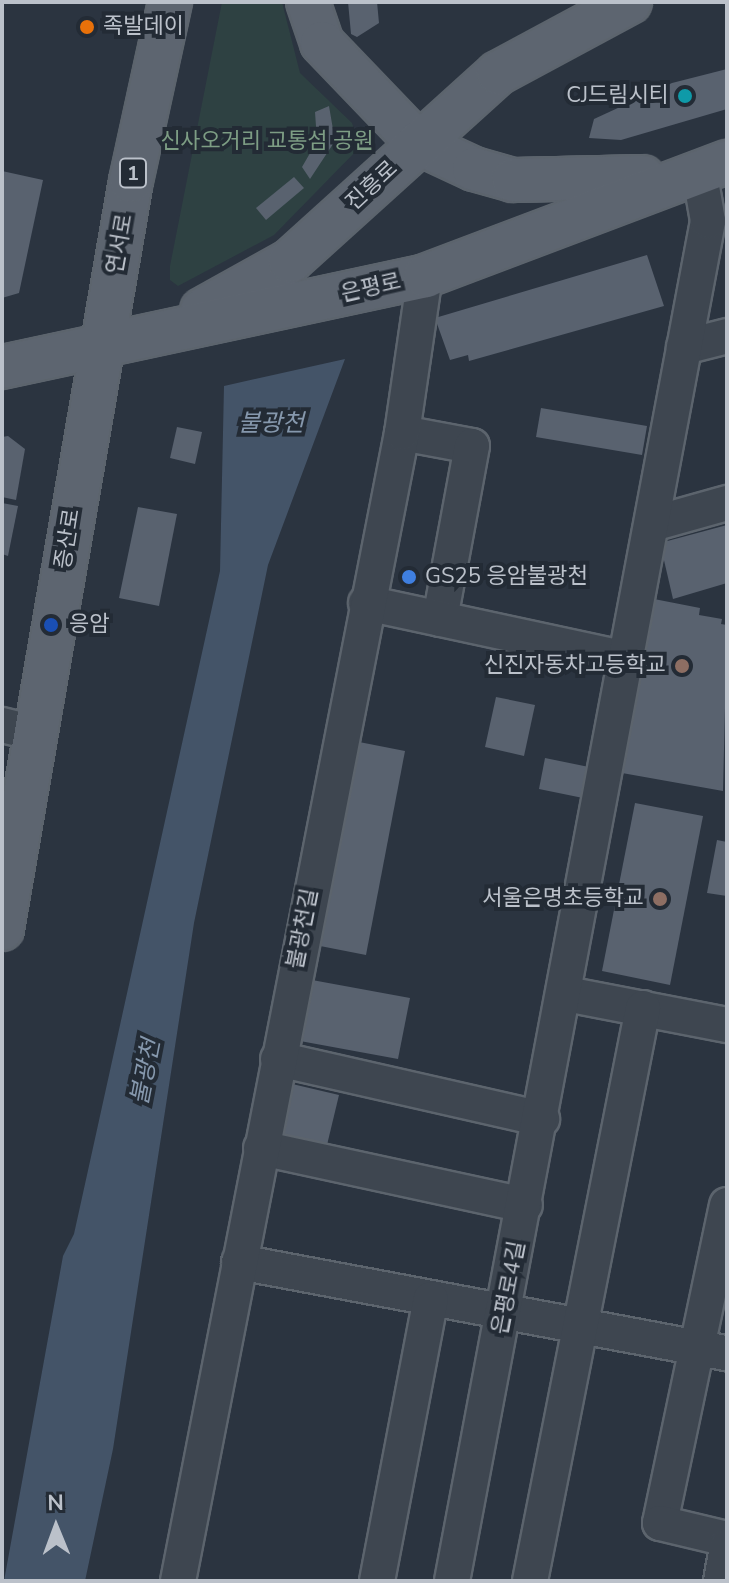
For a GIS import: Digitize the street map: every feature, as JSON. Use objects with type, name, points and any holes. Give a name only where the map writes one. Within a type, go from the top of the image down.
[{"type":"main road","name":"연서로","points":[[102,345],[170,2]]},
{"type":"main road","points":[[308,2],[322,43],[418,143],[474,169],[513,180],[609,182],[713,166]]},
{"type":"main road","name":"진흥로","points":[[102,345],[222,302],[273,273],[498,73],[630,2]]},
{"type":"main road","name":"은평로","points":[[2,367],[425,276],[713,166]]},
{"type":"main road","name":"증산로","points":[[2,929],[19,729],[102,345]]},
{"type":"street","name":"은평로4길","points":[[452,1581],[566,994],[708,221],[713,166]]},
{"type":"street","name":"불광천길","points":[[178,1581],[366,603],[402,433],[425,276]]},
{"type":"street","points":[[684,347],[727,336]]},
{"type":"street","points":[[402,433],[472,446],[440,619]]},
{"type":"street","points":[[652,524],[727,503]]},
{"type":"street","points":[[366,603],[627,659]]},
{"type":"street","points":[[566,994],[727,1025]]},
{"type":"street","points":[[530,1581],[577,1325],[643,1008]]},
{"type":"street","points":[[278,1059],[542,1119]]},
{"type":"street","points":[[261,1148],[525,1205]]},
{"type":"street","points":[[727,1205],[712,1349],[660,1523],[727,1539]]},
{"type":"street","points":[[239,1262],[712,1349]]},
{"type":"street","points":[[377,1581],[431,1299]]},
{"type":"street","points":[[721,1581],[727,1547]]},
{"type":"green space","name":"신사오거리 교통섬 공원","points":[[222,2],[282,2],[300,73],[352,123],[360,147],[274,235],[178,286],[170,280],[170,266]]},
{"type":"water","name":"불광천","points":[[345,359],[268,565],[194,923],[113,1449],[85,1581],[4,1581],[63,1256],[74,1234],[220,571],[224,386]]},
{"type":"building","points":[[348,2],[377,2],[379,23],[357,37],[351,34]]},
{"type":"building","name":"CJ드림시티","points":[[727,69],[727,109],[621,140],[589,138],[594,119],[672,83]]},
{"type":"building","points":[[329,106],[335,141],[310,179],[302,167],[317,141],[315,112]]},
{"type":"building","points":[[2,171],[43,180],[19,293],[2,298]]},
{"type":"building","points":[[294,177],[304,188],[266,220],[256,208]]},
{"type":"building","points":[[647,255],[664,306],[469,361],[468,355],[450,360],[435,318]]},
{"type":"building","points":[[541,408],[647,426],[642,455],[536,437]]},
{"type":"building","points":[[177,427],[202,432],[195,464],[170,458]]},
{"type":"building","points":[[8,436],[25,449],[16,500],[2,497],[2,437]]},
{"type":"building","points":[[2,503],[18,506],[8,556],[2,554]]},
{"type":"building","points":[[138,507],[177,514],[159,606],[119,598]]},
{"type":"building","points":[[727,525],[727,583],[673,599],[660,543]]},
{"type":"building","name":"신진자동차고등학교","points":[[654,599],[700,608],[699,615],[722,619],[721,624],[727,625],[723,791],[622,773]]},
{"type":"building","points":[[496,697],[535,705],[524,756],[485,747]]},
{"type":"building","points":[[354,741],[405,751],[366,955],[315,945]]},
{"type":"building","points":[[545,758],[589,767],[583,798],[539,789]]},
{"type":"building","points":[[635,803],[703,816],[670,985],[602,971]]},
{"type":"building","points":[[717,840],[727,842],[727,896],[707,893]]},
{"type":"building","points":[[312,980],[410,998],[398,1059],[300,1041]]},
{"type":"building","points":[[288,1083],[339,1095],[327,1145],[276,1133]]},
{"type":"place","name":"족발데이","points":[[87,27]]},
{"type":"place","name":"CJ드림시티","points":[[685,96]]},
{"type":"place","name":"GS25 응암불광천","points":[[409,577]]},
{"type":"place","name":"응암","points":[[51,625]]},
{"type":"place","name":"신진자동차고등학교","points":[[682,666]]},
{"type":"place","name":"서울은명초등학교","points":[[660,899]]}]
